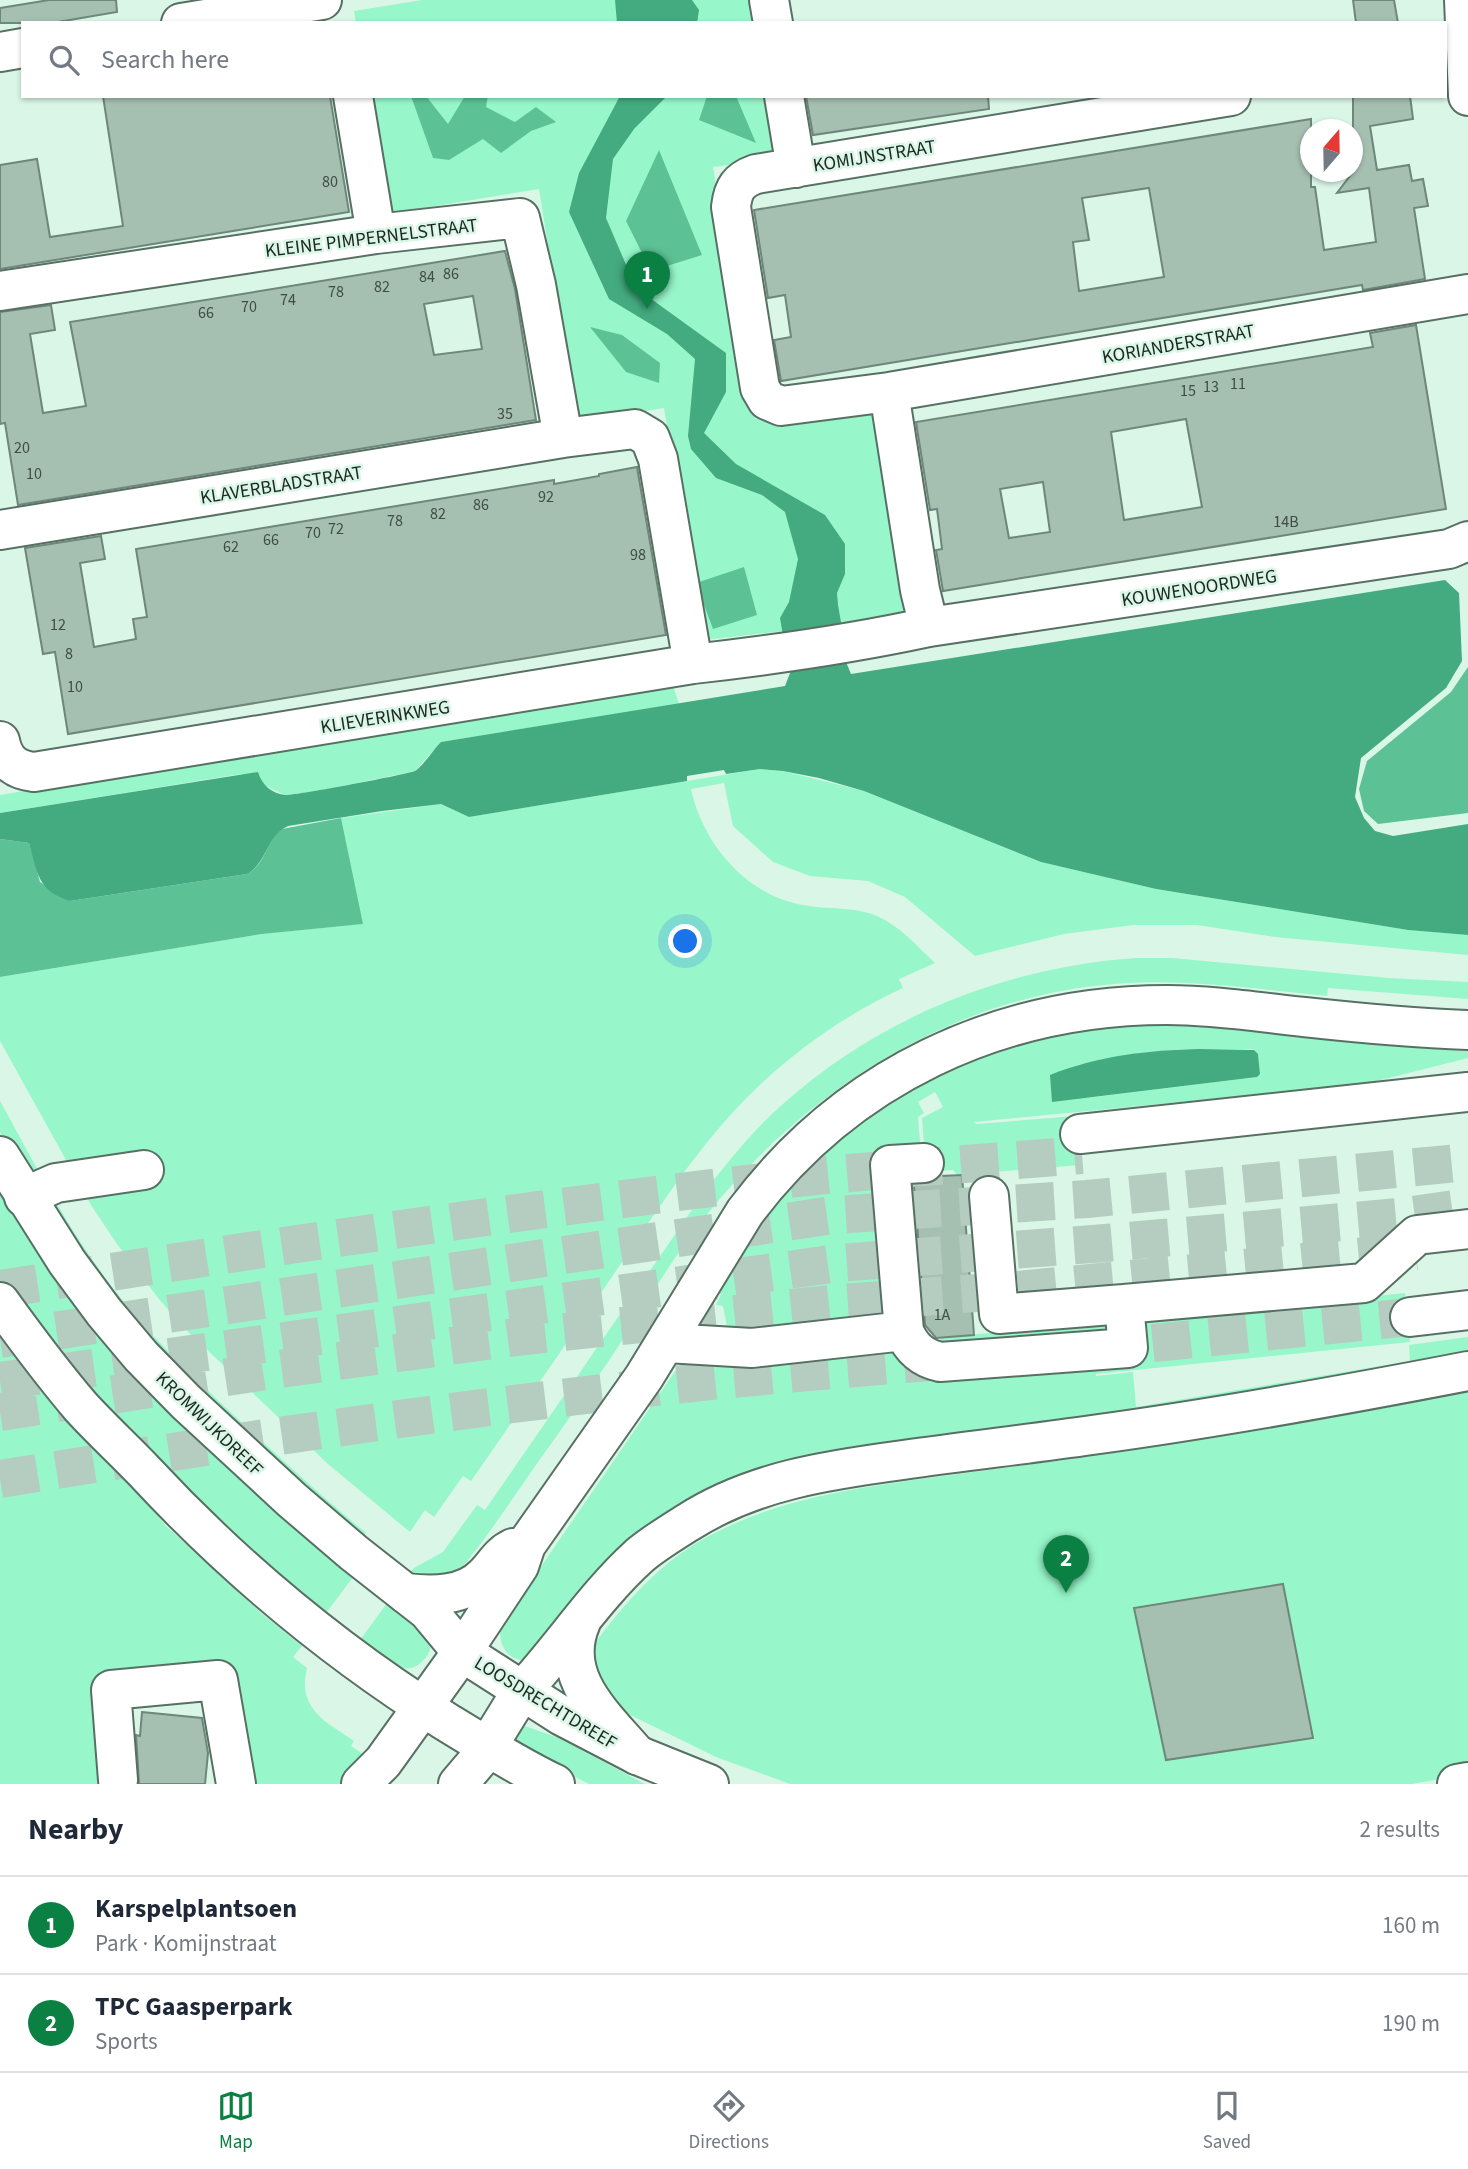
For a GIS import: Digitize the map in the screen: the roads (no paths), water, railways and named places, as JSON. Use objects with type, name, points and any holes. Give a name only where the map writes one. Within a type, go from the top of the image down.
[{"type":"main road","points":[[193,21],[322,0]]},
{"type":"main road","points":[[336,0],[340,21]]},
{"type":"main road","points":[[769,0],[773,21]]},
{"type":"main road","points":[[1464,0],[1456,59],[1468,96]]},
{"type":"main road","points":[[0,52],[21,48]]},
{"type":"main road","points":[[353,98],[376,234]]},
{"type":"main road","points":[[785,98],[796,168]]},
{"type":"main road","name":"KOMIJNSTRAAT","points":[[767,400],[760,388],[731,207],[737,184],[745,178],[756,174],[1219,98]]},
{"type":"main road","name":"KLEINE PIMPERNELSTRAAT","points":[[0,291],[376,234],[520,218],[536,285],[563,438]]},
{"type":"main road","name":"KORIANDERSTRAAT","points":[[767,400],[781,407],[889,392],[1468,294]]},
{"type":"main road","points":[[889,392],[920,590],[929,627]]},
{"type":"main road","points":[[563,438],[635,429],[650,438],[659,459],[693,664]]},
{"type":"main road","name":"KLAVERBLADSTRAAT","points":[[0,530],[563,438]]},
{"type":"main road","name":"KOUWENOORDWEG","points":[[929,627],[1449,549],[1468,541]]},
{"type":"main road","name":"KLIEVERINKWEG","points":[[0,741],[7,760],[14,767],[34,772],[693,664],[845,645],[929,627]]},
{"type":"main road","points":[[372,1773],[423,1707],[519,1566],[526,1545],[623,1408],[666,1343],[730,1233],[759,1193],[833,1119],[865,1095],[961,1043],[1036,1020],[1116,1007],[1219,1007],[1394,1026],[1468,1030]]},
{"type":"main road","points":[[1468,1092],[1081,1145],[1468,1114]]},
{"type":"main road","name":"KROMWIJKDREEF","points":[[0,1156],[48,1236],[85,1289],[164,1381],[292,1500],[428,1611],[462,1651]]},
{"type":"main road","points":[[924,1163],[890,1165],[904,1331],[916,1350],[940,1362],[1128,1348],[1124,1304]]},
{"type":"main road","points":[[24,1197],[56,1183],[144,1170]]},
{"type":"main road","points":[[989,1196],[999,1314],[1364,1283],[1417,1235],[1468,1229]]},
{"type":"main road","points":[[0,1302],[66,1389],[174,1504],[257,1582],[349,1655],[423,1707],[487,1747],[555,1784]]},
{"type":"main road","points":[[1410,1317],[1468,1310]]},
{"type":"main road","points":[[666,1343],[752,1348],[904,1331]]},
{"type":"main road","points":[[458,1784],[487,1747],[521,1692],[640,1555],[688,1522],[723,1503],[764,1486],[834,1470],[1203,1418],[1468,1371]]},
{"type":"main road","points":[[405,1593],[449,1594],[463,1589],[484,1577],[502,1554],[526,1545]]},
{"type":"main road","points":[[580,1622],[572,1657],[576,1671],[589,1698],[637,1755]]},
{"type":"main road","name":"LOOSDRECHTDREEF","points":[[462,1651],[521,1692],[562,1716],[637,1755],[709,1784]]},
{"type":"main road","points":[[118,1780],[111,1689],[218,1680],[236,1784]]},
{"type":"main road","points":[[1457,1784],[1468,1782]]},
{"type":"tunnel","points":[[0,1289],[598,1202],[833,1174],[1082,1155]]},
{"type":"tunnel","points":[[0,1339],[833,1215],[1087,1199],[1468,1162]]},
{"type":"tunnel","points":[[0,1381],[838,1263],[1399,1217],[1468,1207]]},
{"type":"tunnel","points":[[0,1412],[279,1369],[516,1337],[840,1303],[1018,1290],[1416,1251]]},
{"type":"tunnel","points":[[1096,1349],[1410,1317]]},
{"type":"tunnel","points":[[0,1479],[519,1403],[725,1380],[956,1360]]},
{"type":"place","name":"Karspelplantsoen","points":[[647,309]]},
{"type":"place","name":"TPC Gaasperpark","points":[[1066,1593]]}]
